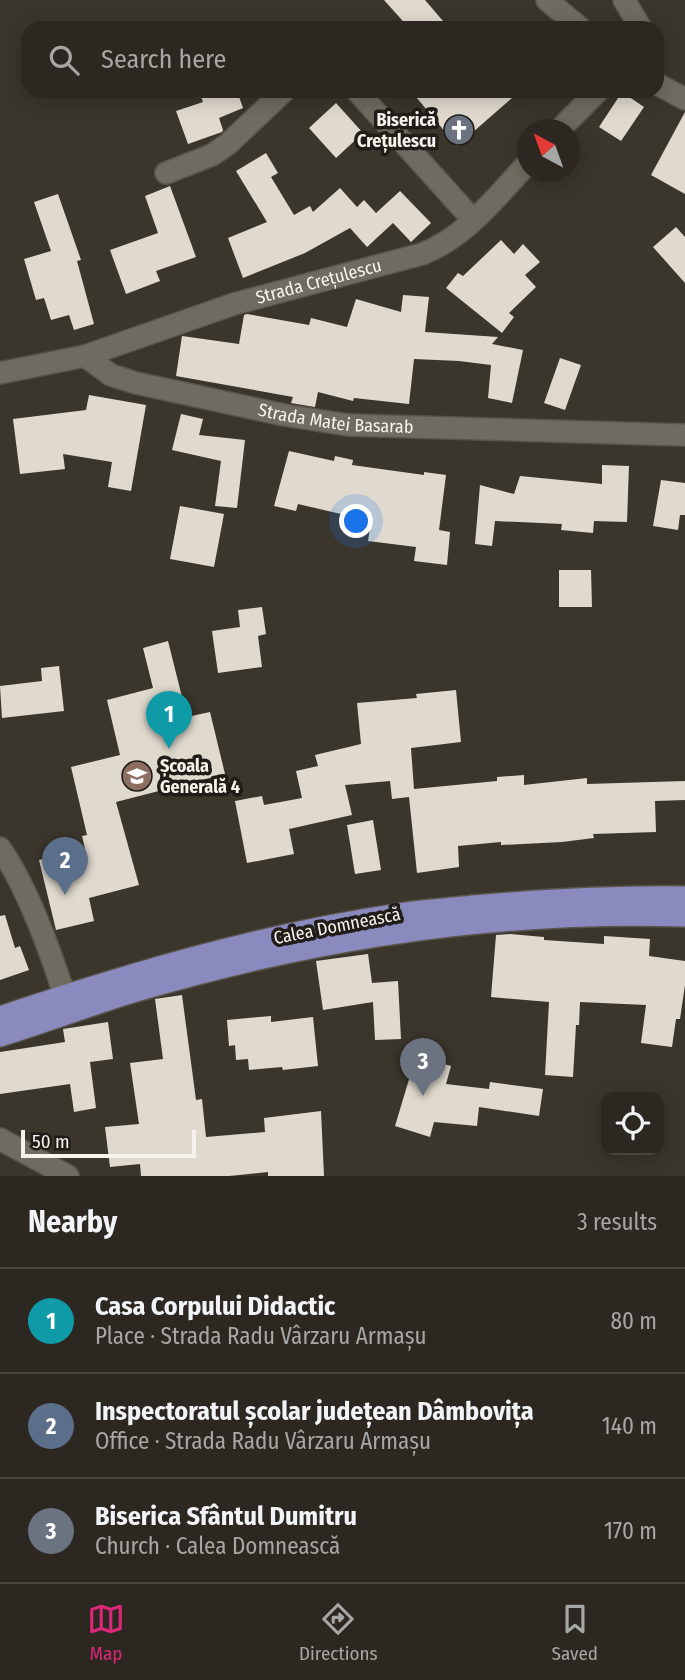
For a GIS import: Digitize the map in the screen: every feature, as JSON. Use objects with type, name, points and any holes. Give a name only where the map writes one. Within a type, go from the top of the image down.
[{"type":"main road","name":"Calea Domnească","points":[[0,1017],[68,1004],[203,955],[310,930],[401,913],[524,902],[631,896],[685,897]]},
{"type":"main road","points":[[0,1036],[68,1004],[138,991],[268,957],[394,933],[526,919],[629,914],[685,916]]},
{"type":"street","points":[[547,0],[572,21]]},
{"type":"street","points":[[624,0],[637,21]]},
{"type":"street","points":[[664,88],[685,99]]},
{"type":"street","points":[[166,173],[212,155],[228,144],[277,98]]},
{"type":"street","points":[[363,98],[473,220]]},
{"type":"street","points":[[570,119],[591,98]]},
{"type":"street","name":"Strada Crețulescu","points":[[85,356],[234,304],[422,254],[449,241],[517,174]]},
{"type":"street","points":[[0,373],[85,356]]},
{"type":"street","name":"Strada Matei Basarab","points":[[85,356],[111,375],[136,383],[284,415],[348,425],[685,435]]},
{"type":"street","points":[[0,848],[22,889],[68,1004]]},
{"type":"street","points":[[0,1139],[68,1176]]},
{"type":"building","points":[[384,0],[425,0],[443,21],[403,21]]},
{"type":"building","points":[[202,98],[239,98],[243,108],[219,118],[222,132],[188,144],[176,111],[203,102]]},
{"type":"building","name":"Biserică Crețulescu","points":[[417,98],[512,98],[457,146]]},
{"type":"building","points":[[618,98],[631,98],[644,107],[621,141],[599,127]]},
{"type":"building","points":[[336,103],[363,133],[336,158],[309,128]]},
{"type":"building","points":[[685,112],[685,194],[651,175]]},
{"type":"building","points":[[266,153],[278,173],[271,177],[294,215],[310,206],[313,212],[340,188],[357,207],[364,200],[376,213],[400,191],[431,223],[411,242],[393,223],[367,247],[350,228],[305,253],[243,278],[228,238],[267,222],[236,171]]},
{"type":"building","points":[[170,186],[196,257],[156,271],[160,281],[126,294],[110,250],[158,233],[145,196]]},
{"type":"building","points":[[58,194],[81,260],[77,261],[94,324],[74,330],[69,315],[51,320],[44,298],[36,300],[24,259],[51,251],[34,202]]},
{"type":"building","points":[[676,227],[685,237],[685,283],[653,247]]},
{"type":"building","points":[[501,240],[514,254],[523,244],[540,262],[525,275],[536,287],[509,313],[514,317],[502,333],[446,288],[458,273],[463,276]]},
{"type":"building","points":[[403,295],[429,297],[425,332],[498,337],[492,344],[523,350],[512,403],[488,398],[491,365],[459,361],[414,359],[409,404],[354,398],[353,401],[318,392],[315,407],[291,403],[293,397],[176,376],[182,336],[239,344],[244,315],[247,314],[309,325],[311,318],[347,327],[356,299],[401,312]]},
{"type":"building","points":[[560,358],[581,365],[565,410],[544,403]]},
{"type":"building","points":[[89,395],[146,405],[131,491],[108,487],[112,462],[63,454],[65,469],[20,474],[13,419],[86,410]]},
{"type":"building","points":[[181,414],[203,419],[199,435],[245,440],[237,508],[215,506],[221,461],[172,450]]},
{"type":"building","points":[[289,451],[334,461],[335,456],[353,460],[352,465],[424,475],[424,472],[446,475],[439,530],[450,532],[447,565],[414,561],[416,547],[368,541],[371,521],[298,504],[296,511],[274,506]]},
{"type":"building","points":[[602,465],[629,466],[627,522],[594,521],[593,533],[561,530],[562,524],[495,521],[492,546],[475,544],[480,485],[514,494],[520,476],[602,484]]},
{"type":"building","points":[[661,480],[685,483],[685,515],[680,515],[678,530],[653,526]]},
{"type":"building","points":[[180,506],[224,514],[214,567],[170,559]]},
{"type":"building","points":[[559,570],[591,570],[592,607],[559,607]]},
{"type":"building","points":[[262,607],[266,634],[258,636],[262,667],[218,673],[212,631],[240,627],[238,610]]},
{"type":"building","points":[[168,641],[187,717],[210,712],[225,774],[116,802],[139,885],[89,898],[94,921],[56,930],[39,860],[85,849],[82,836],[87,835],[71,767],[120,755],[107,700],[153,688],[143,648]]},
{"type":"building","points":[[59,666],[64,711],[2,718],[0,686],[42,681],[41,668]]},
{"type":"building","points":[[456,690],[461,742],[411,748],[414,789],[497,781],[497,777],[524,775],[524,785],[587,778],[587,784],[685,781],[685,800],[655,801],[656,832],[593,834],[594,838],[562,842],[501,845],[501,842],[458,846],[459,867],[417,873],[409,797],[392,799],[390,781],[345,785],[352,815],[289,829],[294,854],[247,863],[235,801],[262,796],[264,805],[302,798],[296,771],[318,766],[315,755],[361,744],[357,703],[417,698],[416,694]]},
{"type":"building","points":[[373,820],[381,870],[355,874],[347,825]]},
{"type":"building","points":[[5,915],[15,948],[20,946],[29,970],[0,980],[0,916]]},
{"type":"building","points":[[496,935],[544,937],[544,940],[604,944],[604,936],[650,939],[649,956],[685,961],[680,1019],[676,1019],[672,1047],[641,1043],[646,1005],[580,1002],[573,1077],[545,1075],[549,1002],[491,997]]},
{"type":"building","points":[[368,954],[372,983],[398,981],[401,1039],[375,1040],[373,1002],[323,1010],[316,961]]},
{"type":"building","points":[[182,995],[196,1100],[202,1099],[206,1137],[265,1132],[264,1118],[321,1111],[324,1176],[268,1176],[268,1172],[229,1176],[141,1176],[140,1164],[110,1167],[105,1127],[139,1124],[130,1063],[163,1059],[155,999]]},
{"type":"building","points":[[271,1016],[271,1022],[313,1017],[318,1066],[249,1070],[248,1059],[236,1060],[235,1045],[229,1046],[227,1020]]},
{"type":"building","points":[[108,1022],[113,1059],[90,1062],[96,1108],[74,1112],[70,1084],[0,1094],[0,1052],[65,1042],[63,1029]]},
{"type":"building","points":[[416,1056],[451,1066],[446,1084],[489,1089],[490,1082],[543,1089],[539,1116],[479,1107],[477,1126],[434,1122],[430,1137],[395,1126]]},
{"type":"place","name":"Biserică Crețulescu","points":[[459,130]]},
{"type":"place","name":"Casa Corpului Didactic","points":[[169,749]]},
{"type":"place","name":"Școala Generală 4","points":[[137,776]]},
{"type":"place","name":"Inspectoratul școlar județean Dâmbovița","points":[[65,895]]},
{"type":"place","name":"Biserica Sfântul Dumitru","points":[[423,1096]]}]
